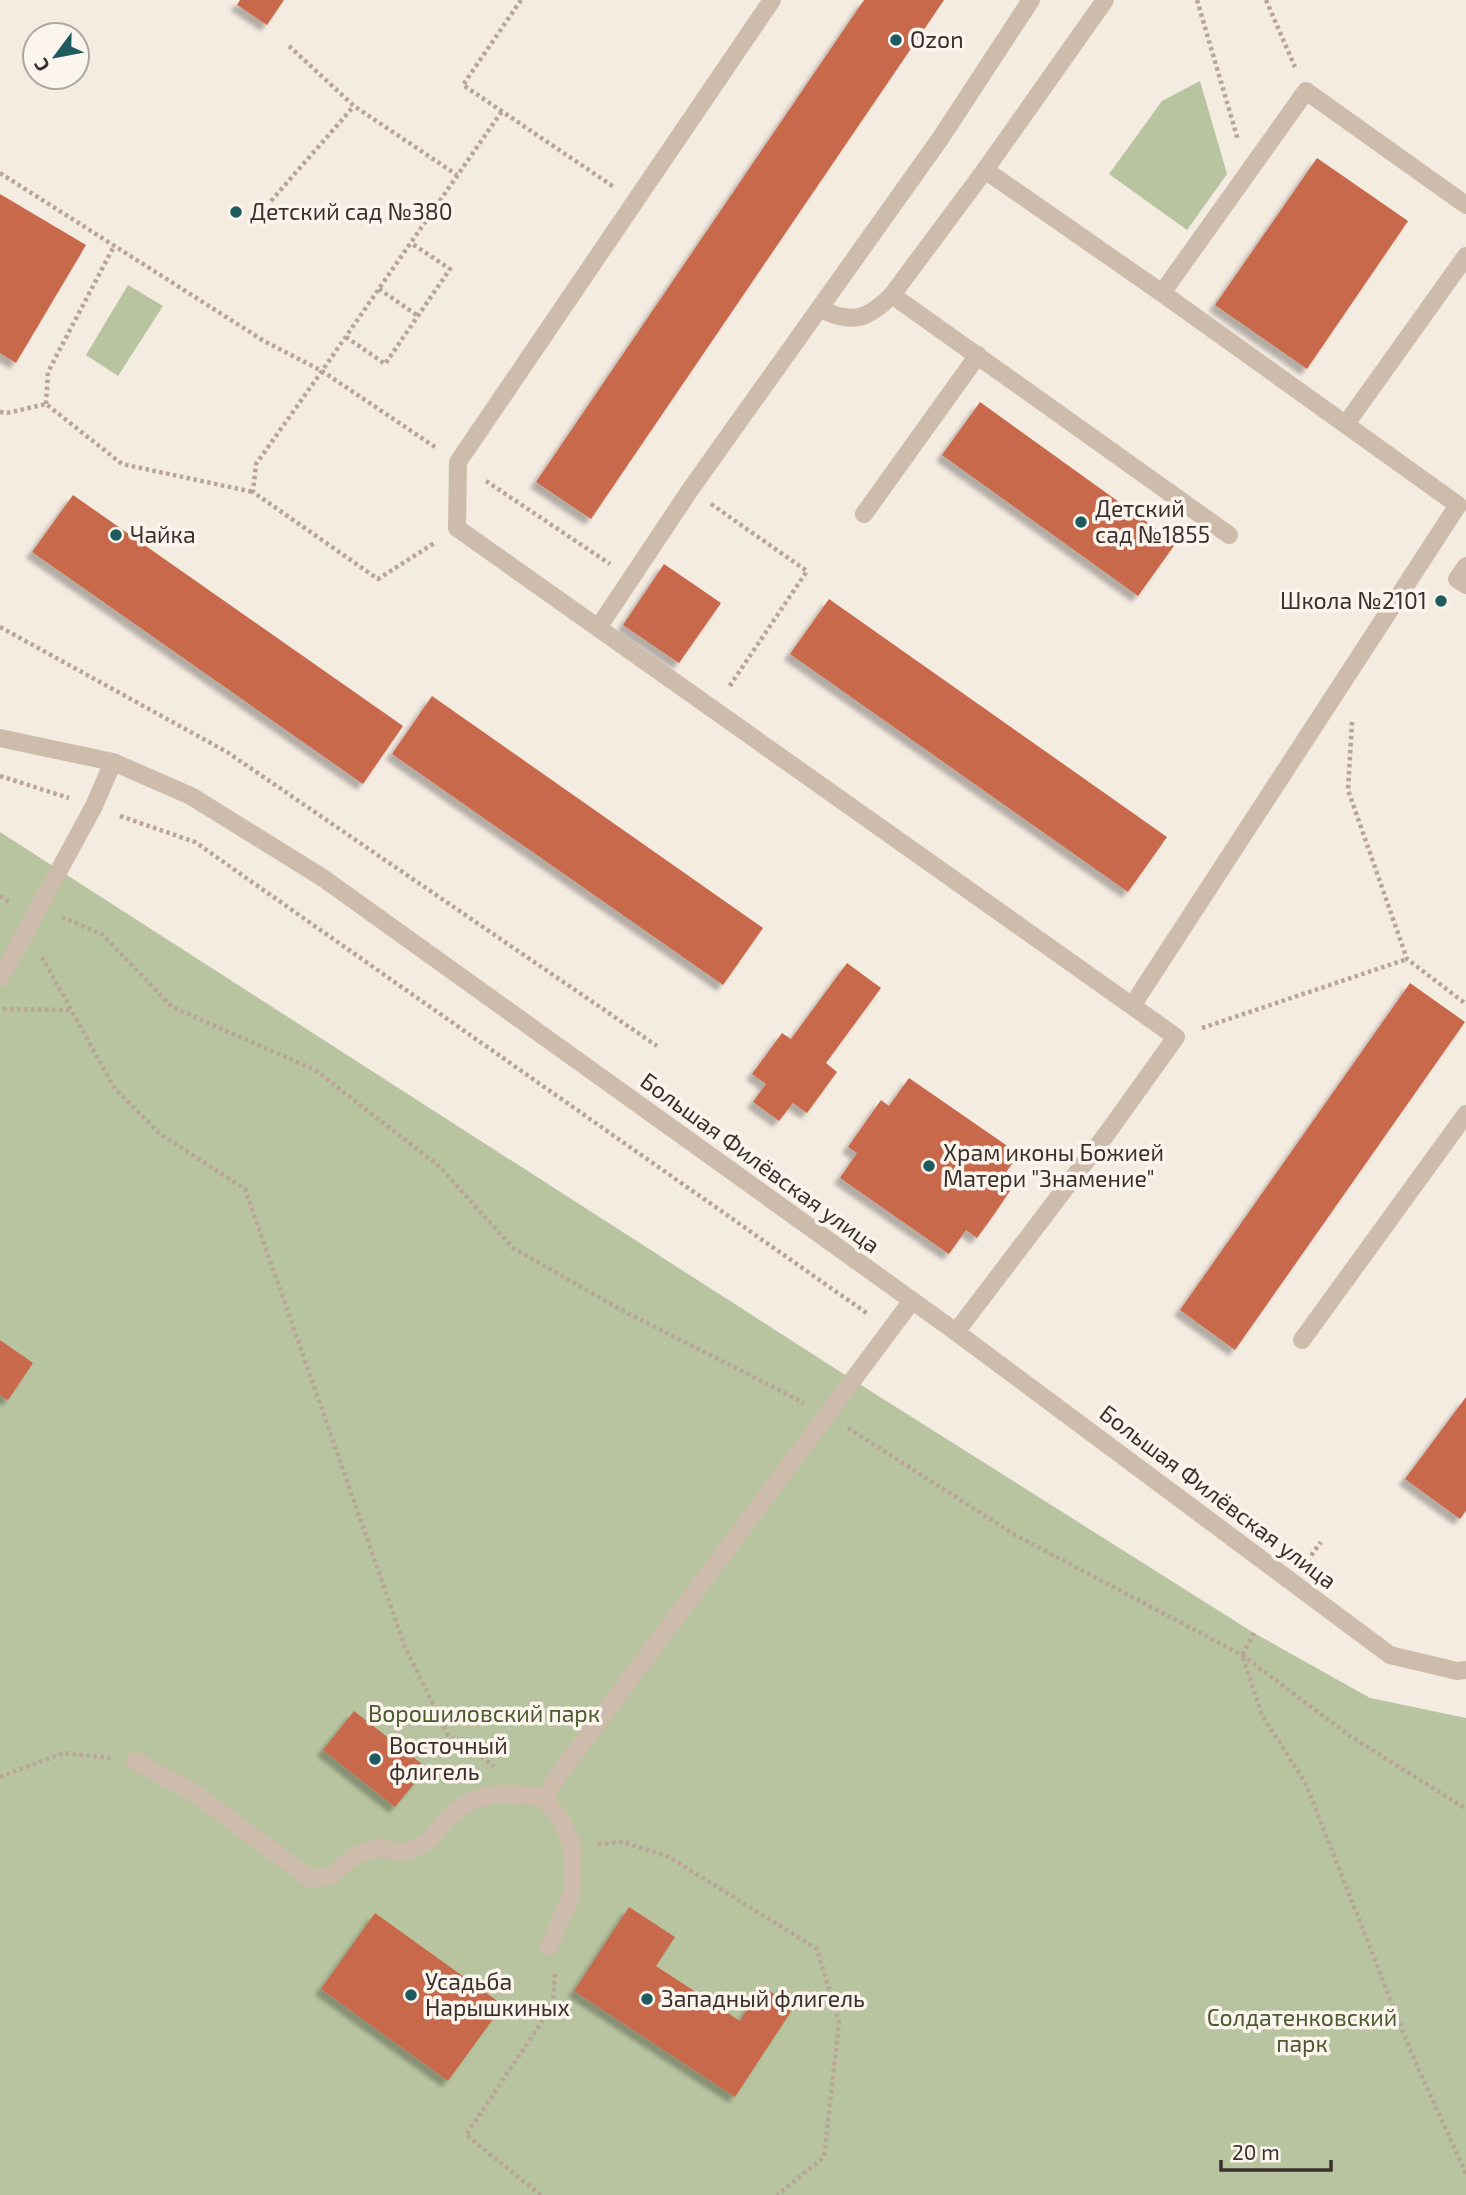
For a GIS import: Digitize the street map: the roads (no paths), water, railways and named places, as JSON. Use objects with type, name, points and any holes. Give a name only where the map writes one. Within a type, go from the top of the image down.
[{"type":"street","points":[[772,0],[458,462],[457,528],[1176,1037],[1108,1132],[956,1332]]},
{"type":"street","points":[[598,628],[690,490],[940,139],[1031,0]]},
{"type":"street","points":[[821,309],[838,318],[857,318],[877,310],[892,295],[985,170],[1105,0]]},
{"type":"street","points":[[1162,293],[1306,91],[1466,205]]},
{"type":"street","points":[[985,170],[1458,505],[1132,1006]]},
{"type":"street","points":[[1346,424],[1466,256]]},
{"type":"street","points":[[892,295],[1229,535]]},
{"type":"street","points":[[864,514],[978,355]]},
{"type":"street","points":[[1466,566],[1457,579],[1466,585]]},
{"type":"street","name":"Большая Филёвская улица","points":[[0,738],[113,762],[191,796],[323,878],[956,1332],[1390,1655],[1466,1671]]},
{"type":"street","points":[[0,979],[94,806],[113,762]]},
{"type":"street","points":[[1301,1340],[1466,1114]]},
{"type":"street","points":[[544,1799],[559,1774],[911,1302]]},
{"type":"street","points":[[135,1761],[191,1791],[311,1879],[332,1875],[354,1856],[381,1847],[404,1853],[427,1842],[449,1816],[466,1804],[491,1794],[517,1792],[544,1799],[560,1818],[572,1845],[573,1892],[549,1947]]},
{"type":"place","name":"Ozon","points":[[896,40]]},
{"type":"place","name":"Детский сад №380","points":[[236,212]]},
{"type":"place","name":"Детский сад №1855","points":[[1081,522]]},
{"type":"place","name":"Чайка","points":[[116,535]]},
{"type":"place","name":"Школа №2101","points":[[1441,601]]},
{"type":"place","name":"Храм иконы Божией Матери \"Знамение\"","points":[[929,1166]]},
{"type":"place","name":"Восточный флигель","points":[[375,1759]]},
{"type":"place","name":"Усадьба Нарышкиных","points":[[411,1995]]},
{"type":"place","name":"Западный флигель","points":[[647,1999]]},
{"type":"park label","name":"Ворошиловский парк","points":[[484,1714]]},
{"type":"park label","name":"Солдатенковский парк","points":[[1302,2031]]}]
